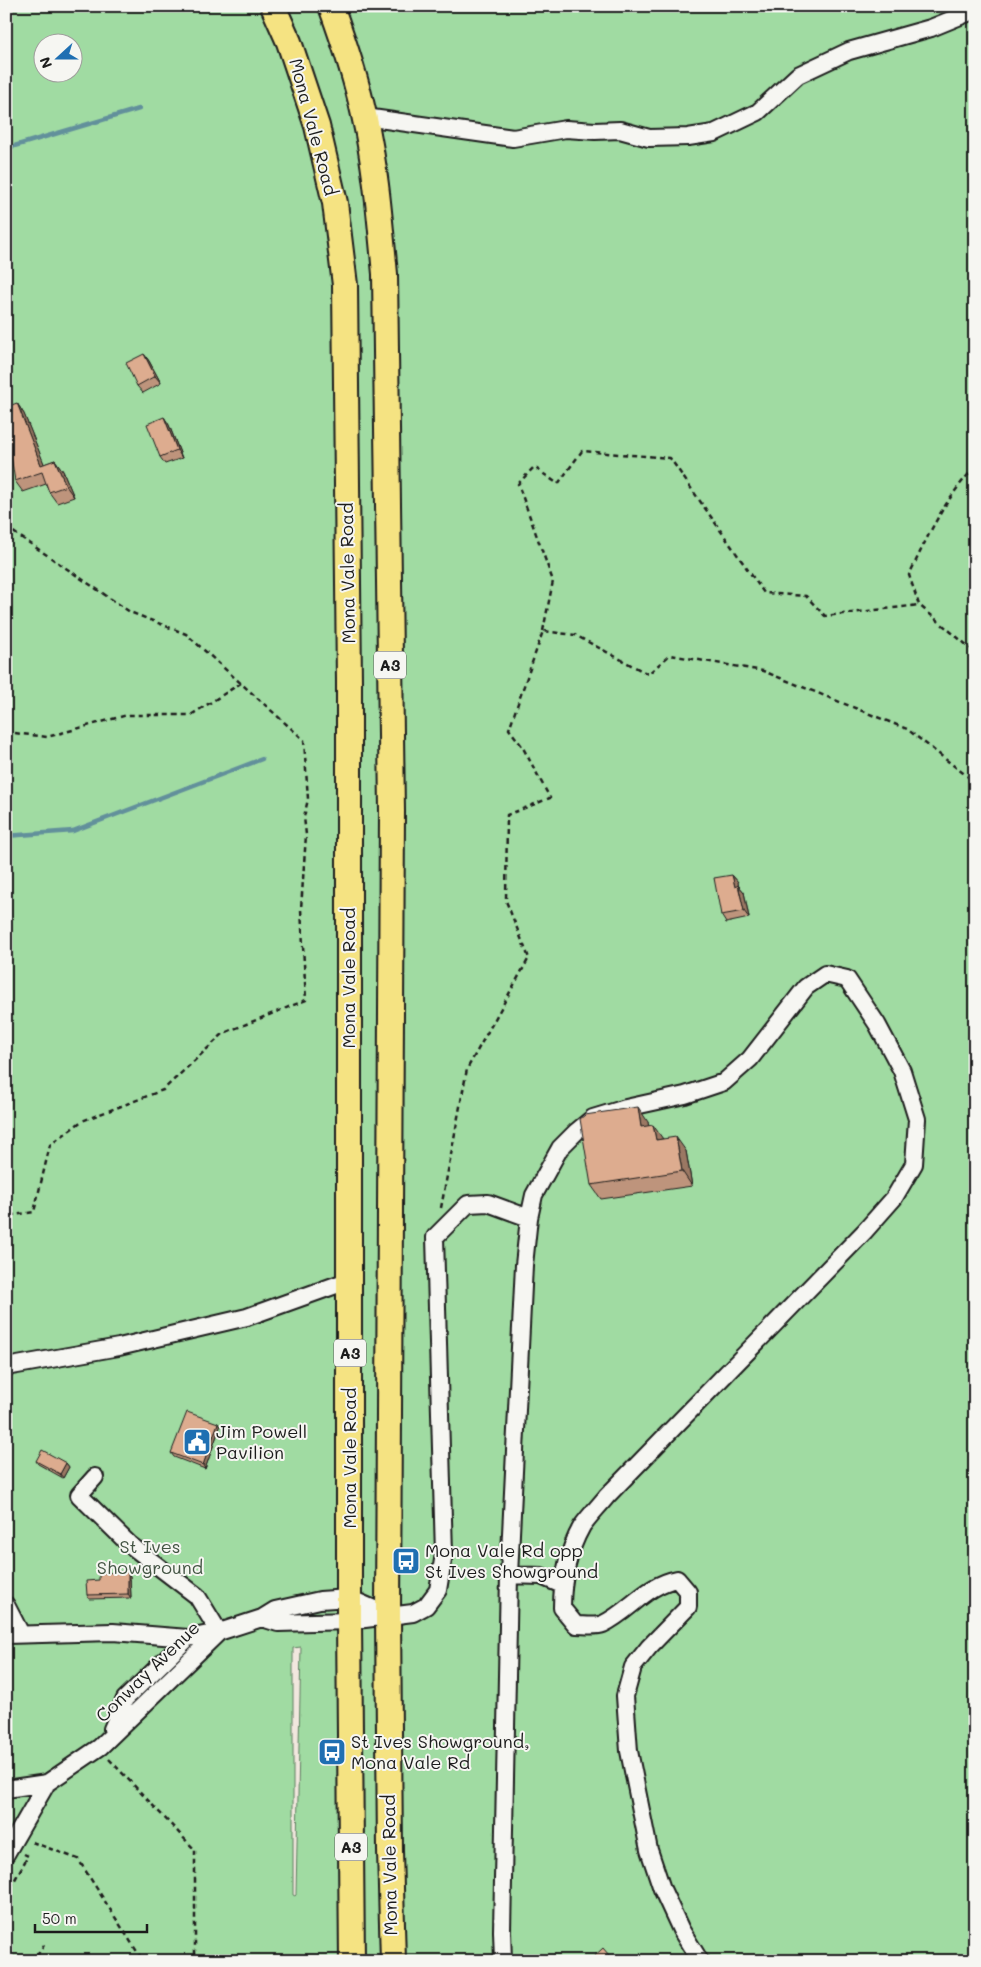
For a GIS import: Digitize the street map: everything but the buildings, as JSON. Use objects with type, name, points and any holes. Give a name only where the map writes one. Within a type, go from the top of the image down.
[{"type":"highway","name":"Mona Vale Road","points":[[273,6],[289,42],[317,126],[334,203],[345,286],[349,682],[349,1610],[352,1961]]},
{"type":"highway","name":"Mona Vale Road","points":[[331,6],[348,55],[365,117],[376,187],[385,274],[392,811],[388,1615],[390,1870],[393,1961]]},
{"type":"street","points":[[365,117],[513,138],[566,129],[620,130],[649,138],[688,137],[714,133],[758,112],[798,75],[849,51],[931,28],[975,10]]},
{"type":"street","points":[[503,1961],[508,1574],[524,1265],[529,1218],[534,1195],[560,1148],[593,1118],[626,1108],[685,1095],[724,1082],[750,1059],[806,987],[825,974],[847,979],[877,1024],[902,1071],[918,1119],[914,1164],[894,1198],[864,1232],[607,1496],[582,1526],[568,1561],[562,1585],[562,1608],[576,1625],[602,1625],[646,1592],[664,1582],[677,1579],[688,1592],[688,1607],[649,1647],[633,1667],[625,1696],[630,1752],[649,1850],[662,1889],[681,1930],[700,1961]]},
{"type":"street","points":[[95,1476],[78,1495],[129,1544],[197,1596],[219,1632],[262,1618],[275,1610],[320,1600],[349,1610],[388,1615],[413,1613],[426,1606],[438,1590],[444,1554],[435,1236],[468,1204],[488,1203],[529,1218]]},
{"type":"street","points":[[6,1367],[120,1347],[247,1317],[350,1280]]},
{"type":"street","points":[[508,1574],[542,1576],[562,1585]]},
{"type":"street","points":[[6,1604],[13,1635]]},
{"type":"street","points":[[262,1618],[278,1623],[349,1610],[388,1615]]},
{"type":"street","name":"Conway Avenue","points":[[13,1635],[113,1632],[188,1638],[219,1632]]},
{"type":"street","name":"Conway Avenue","points":[[11,1845],[47,1783],[104,1742],[219,1632]]},
{"type":"street","points":[[104,1742],[125,1699],[188,1638]]},
{"type":"street","points":[[6,1788],[47,1783]]},
{"type":"path","points":[[440,1208],[467,1069],[530,958],[506,901],[507,815],[550,798],[522,746],[509,729],[543,631],[553,581],[518,484],[534,467],[558,484],[582,452],[670,458],[764,593],[806,596],[825,616],[918,605]]},
{"type":"path","points":[[975,467],[961,482],[939,513],[909,575],[918,605],[975,652]]},
{"type":"path","points":[[6,527],[130,612],[186,634],[241,683],[304,740],[308,799],[304,817],[306,836],[301,909],[306,1000],[224,1033],[163,1090],[82,1121],[50,1146],[34,1212],[6,1216]]},
{"type":"path","points":[[543,631],[575,635],[648,674],[670,655],[762,671],[907,729],[972,780],[975,802]]},
{"type":"path","points":[[6,732],[47,737],[127,715],[191,715],[241,683]]},
{"type":"path","points":[[104,1742],[195,1850],[195,1961]]},
{"type":"path","points":[[6,1940],[10,1915],[7,1910],[7,1894],[28,1856],[11,1845]]},
{"type":"path","points":[[11,1845],[78,1859],[143,1961]]},
{"type":"path","points":[[28,1961],[37,1956],[44,1945]]},
{"type":"path","points":[[6,1954],[16,1961]]},
{"type":"green space","name":"St Ives Showground","points":[[6,6],[975,6],[975,1961],[6,1961]],"holes":[[[301,1647],[296,1895],[293,1895],[293,1648]]]},
{"type":"waterway","points":[[6,147],[139,109]]},
{"type":"waterway","points":[[6,836],[73,831],[262,759]]},
{"type":"place","name":"Jim Powell Pavilion","points":[[197,1442]]},
{"type":"place","name":"Mona Vale Rd opp St Ives Showground","points":[[406,1561]]},
{"type":"place","name":"St Ives Showground, Mona Vale Rd","points":[[332,1752]]}]
